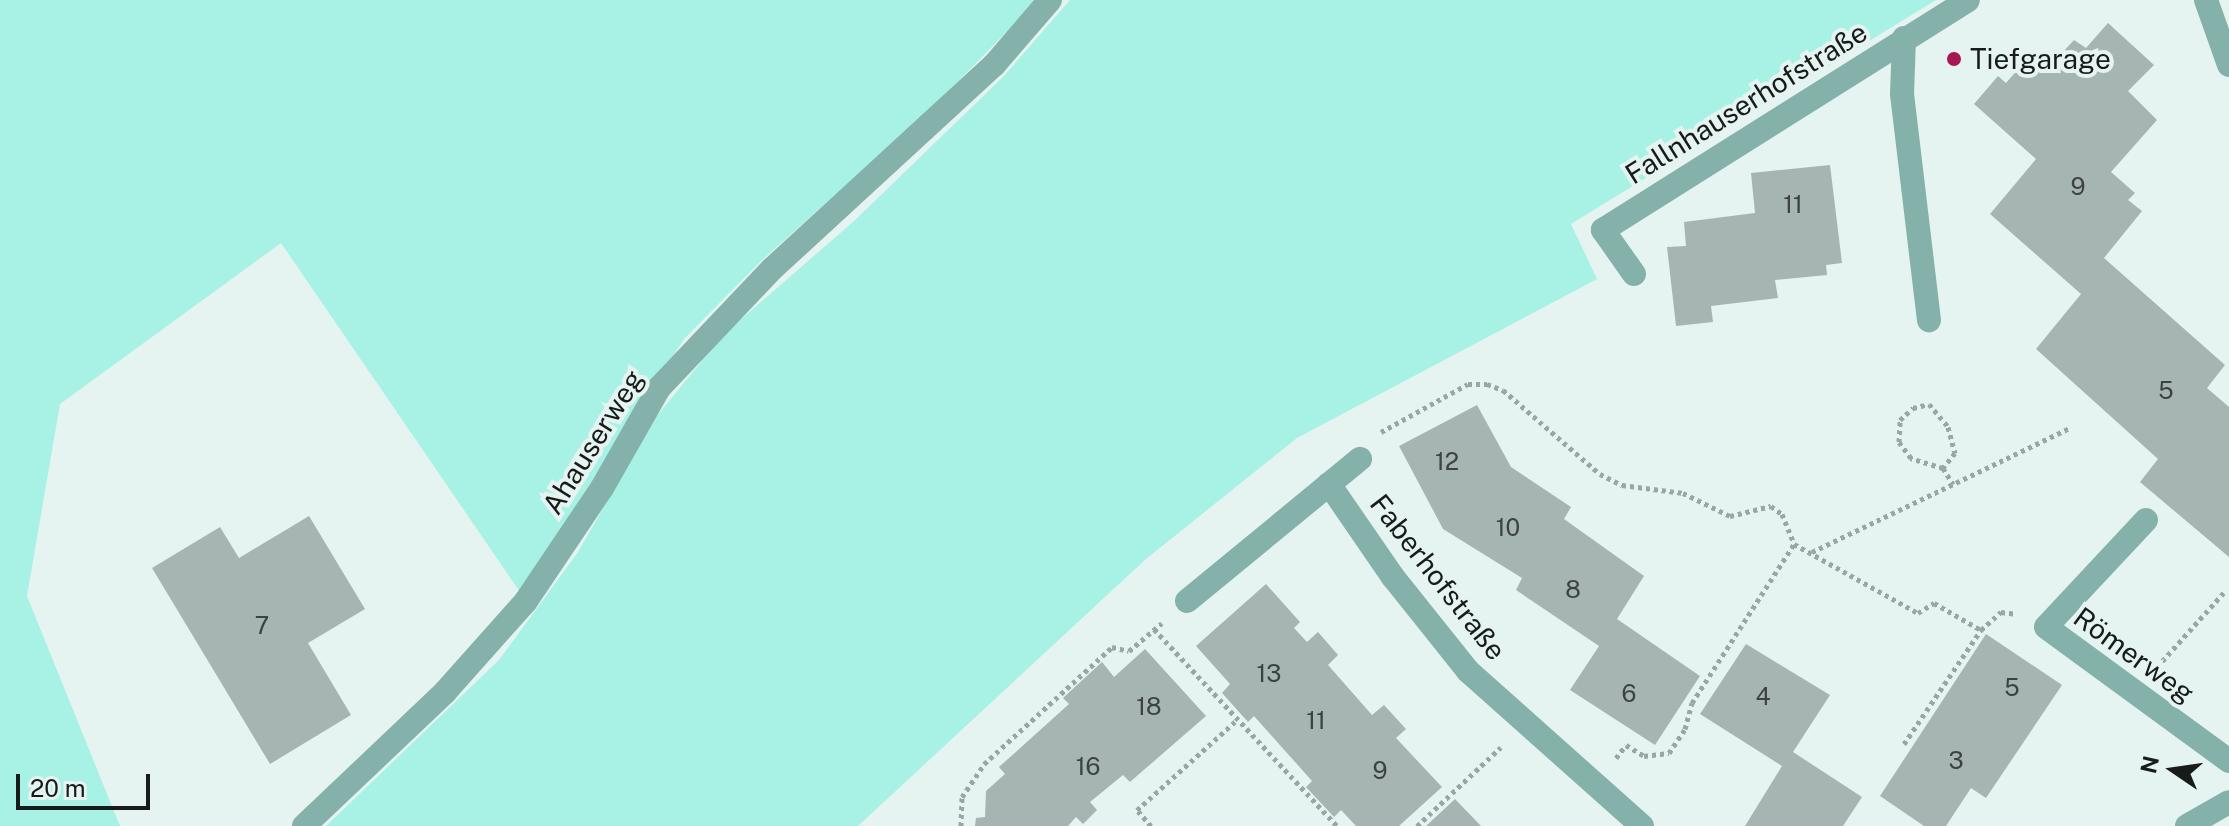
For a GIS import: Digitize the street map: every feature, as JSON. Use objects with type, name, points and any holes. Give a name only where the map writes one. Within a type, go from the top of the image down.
[{"type":"street","name":"Ahauserweg","points":[[304,826],[445,692],[526,601],[602,488],[659,388],[772,269],[994,65],[1050,0]]},
{"type":"street","name":"Fallnhauserhofstraße","points":[[1634,274],[1603,230],[1968,0]]},
{"type":"street","points":[[2206,0],[2229,65]]},
{"type":"street","points":[[1904,38],[1902,94],[1929,320]]},
{"type":"street","points":[[1329,484],[1360,459]]},
{"type":"street","name":"Faberhofstraße","points":[[1187,601],[1329,484],[1393,577],[1459,659],[1594,787],[1642,826]]},
{"type":"street","name":"Römerweg","points":[[2146,520],[2046,627],[2229,761]]},
{"type":"street","points":[[2187,826],[2229,802]]},
{"type":"path","points":[[1360,459],[1377,435],[1418,410],[1468,384],[1487,384],[1503,390],[1600,474],[1622,485],[1683,493],[1730,516],[1771,506],[1782,514],[1794,544],[1918,613],[1934,603],[1981,630]]},
{"type":"path","points":[[1943,468],[1955,453],[1948,427],[1929,404],[1913,408],[1900,420],[1899,442],[1911,458],[1943,468],[1953,484]]},
{"type":"path","points":[[1812,552],[2070,428]]},
{"type":"path","points":[[1594,787],[1626,745],[1644,756],[1669,753],[1685,729],[1692,703],[1794,544]]},
{"type":"path","points":[[2135,693],[2226,590]]},
{"type":"path","points":[[961,826],[962,797],[984,764],[1112,647],[1129,651],[1187,601]]},
{"type":"path","points":[[1904,744],[1981,630],[2001,612],[2027,615],[2046,627]]},
{"type":"path","points":[[1154,629],[1236,721],[1337,826]]},
{"type":"path","points":[[1151,826],[1137,810],[1236,721]]},
{"type":"path","points":[[1417,826],[1525,723]]},
{"type":"green space","points":[[0,0],[1038,0],[929,111],[761,261],[684,339],[520,592],[281,243],[60,404],[27,596],[120,826],[0,826]]},
{"type":"green space","points":[[1070,0],[1936,0],[1571,224],[1597,279],[1297,438],[1146,559],[858,826],[326,826],[499,660],[578,552],[655,418],[724,334],[853,222],[1003,77]]},
{"type":"building","points":[[2108,23],[2154,65],[2128,91],[2157,120],[2111,172],[2135,193],[2128,200],[2142,211],[2104,258],[2225,365],[2207,388],[2229,407],[2229,557],[2140,482],[2158,459],[2036,349],[2081,294],[1990,214],[2036,159],[1974,104],[1998,76],[2006,83],[2031,54],[2048,68],[2074,40],[2086,48]]},
{"type":"building","points":[[1830,165],[1842,263],[1826,265],[1827,275],[1775,280],[1778,298],[1711,306],[1713,322],[1676,326],[1667,247],[1686,246],[1684,222],[1755,213],[1751,173]]},
{"type":"building","points":[[1477,405],[1511,467],[1571,507],[1564,519],[1644,576],[1617,619],[1700,676],[1655,745],[1570,690],[1599,646],[1516,590],[1522,578],[1443,529],[1399,446]]},
{"type":"building","points":[[309,516],[365,609],[308,643],[351,715],[270,764],[152,568],[220,527],[239,558]]},
{"type":"building","points":[[1266,584],[1300,622],[1294,628],[1307,642],[1318,632],[1338,655],[1328,665],[1372,715],[1384,705],[1406,729],[1396,738],[1442,787],[1399,826],[1356,826],[1341,810],[1334,817],[1306,787],[1312,781],[1254,716],[1248,722],[1222,693],[1230,684],[1196,646]]},
{"type":"building","points":[[1986,634],[2062,685],[1986,798],[1971,788],[1946,826],[1924,826],[1880,796]]},
{"type":"building","points":[[1746,644],[1830,695],[1793,752],[1862,797],[1843,826],[1745,826],[1782,766],[1700,714]]},
{"type":"building","points":[[1145,649],[1206,716],[1130,782],[1123,775],[1090,802],[1097,810],[1083,824],[1076,817],[1068,826],[975,826],[976,818],[985,817],[986,791],[1005,774],[999,767],[1069,704],[1063,698],[1102,662],[1114,677]]},
{"type":"building","points":[[1455,799],[1481,826],[1426,826]]},
{"type":"place","name":"Tiefgarage","points":[[1954,59]]}]
